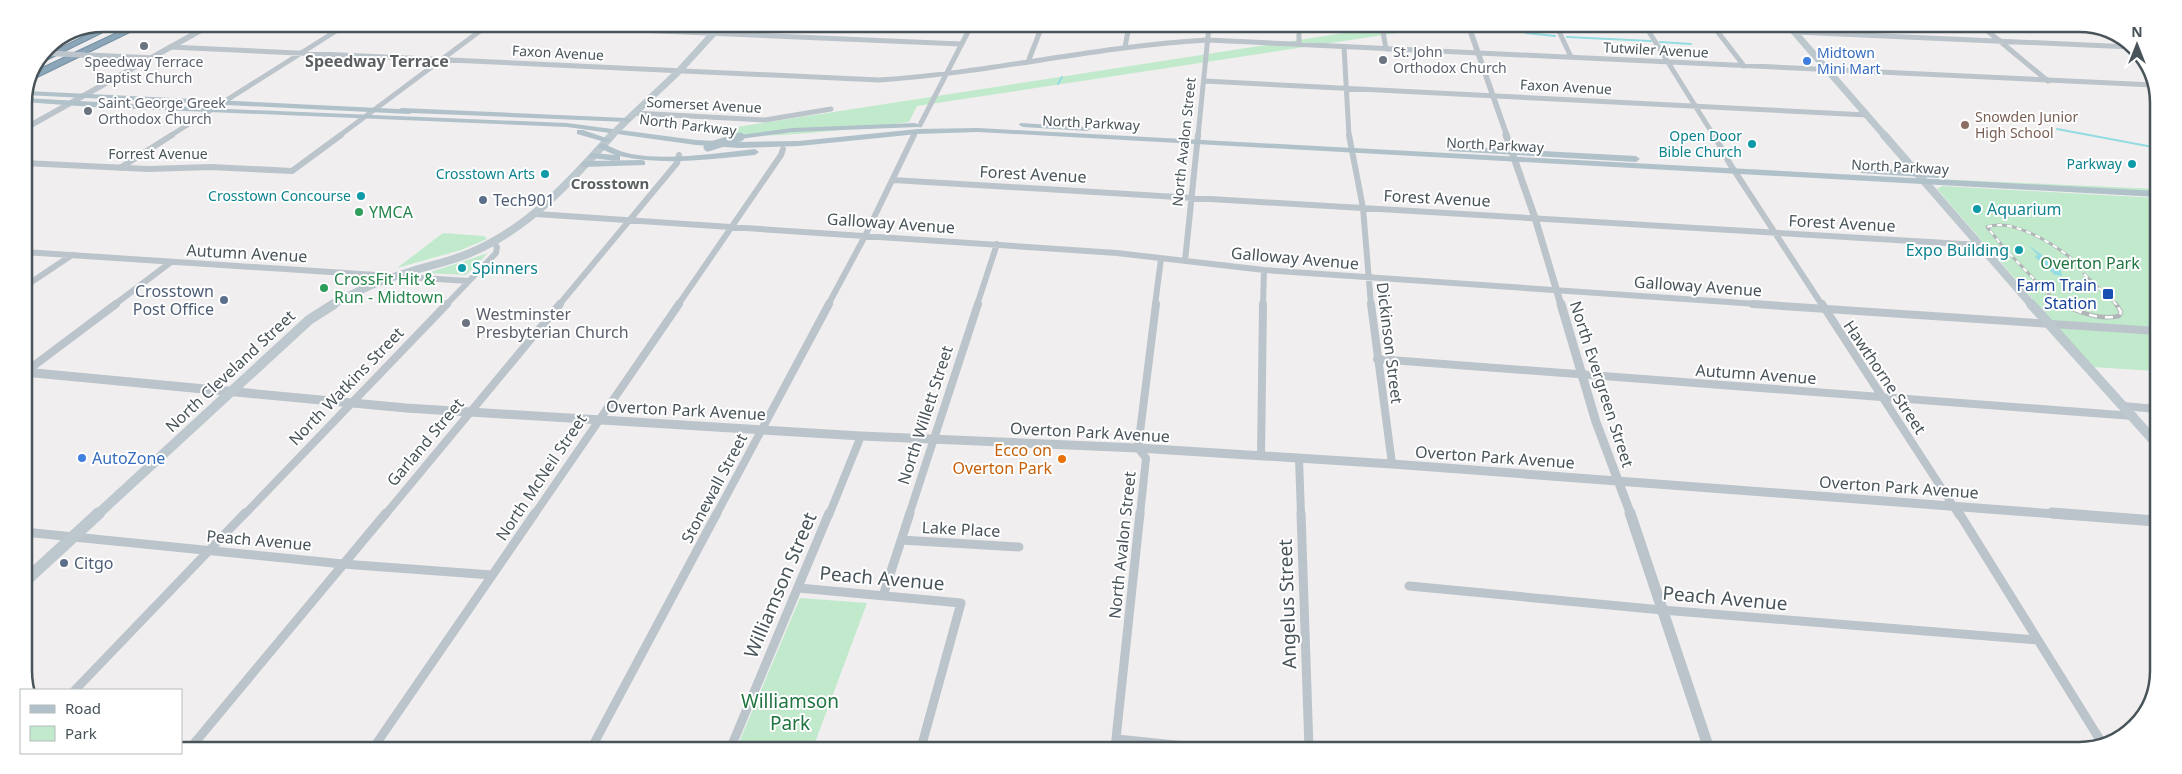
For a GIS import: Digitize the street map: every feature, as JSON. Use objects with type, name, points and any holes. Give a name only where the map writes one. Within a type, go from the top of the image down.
[{"type":"highway","points":[[42,67],[113,32]]},
{"type":"highway","points":[[39,74],[132,32]]},
{"type":"highway","points":[[50,56],[97,33]]},
{"type":"highway","points":[[63,45],[79,37]]},
{"type":"main road","points":[[494,243],[536,214],[634,113],[679,71],[714,32]]},
{"type":"main road","points":[[1795,32],[1917,174],[2150,435]]},
{"type":"main road","name":"North Parkway","points":[[33,93],[377,109],[590,123],[738,141],[785,140],[904,128],[976,127],[1512,156],[1736,172],[2149,194]]},
{"type":"main road","name":"North Parkway","points":[[32,101],[364,118],[587,127],[701,143],[741,145],[789,144],[976,127]]},
{"type":"main road","points":[[377,109],[625,122]]},
{"type":"main road","points":[[364,118],[580,132],[609,138]]},
{"type":"main road","points":[[609,138],[610,152],[621,155],[679,158],[708,147],[762,133],[812,128],[920,125],[976,127]]},
{"type":"main road","points":[[584,164],[592,166],[783,149],[976,127]]},
{"type":"main road","points":[[593,156],[632,159],[667,157]]},
{"type":"main road","name":"North Parkway","points":[[1512,156],[1730,164],[2149,187]]},
{"type":"main road","name":"North Cleveland Street","points":[[33,574],[309,320],[329,305],[362,289],[396,276],[462,257],[494,243]]},
{"type":"street","points":[[32,125],[197,32]]},
{"type":"street","points":[[120,168],[334,32]]},
{"type":"street","points":[[364,118],[478,32]]},
{"type":"street","points":[[765,32],[962,42]]},
{"type":"street","points":[[920,125],[968,32]]},
{"type":"street","points":[[1028,62],[1040,32]]},
{"type":"street","points":[[1125,47],[1128,32]]},
{"type":"street","name":"North Avalon Street","points":[[1185,262],[1209,32]]},
{"type":"street","points":[[1299,32],[1299,44]]},
{"type":"street","points":[[1383,32],[1386,49]]},
{"type":"street","name":"North Evergreen Street","points":[[1470,32],[1535,218],[1616,480],[1633,521],[1706,742]]},
{"type":"street","points":[[1558,32],[1571,57]]},
{"type":"street","name":"Hawthorne Street","points":[[1649,32],[1697,106],[1730,164],[1954,506],[2100,738]]},
{"type":"street","points":[[1718,32],[1744,66]]},
{"type":"street","points":[[1828,32],[2112,46]]},
{"type":"street","points":[[1989,32],[2046,80]]},
{"type":"street","name":"Tutwiler Avenue","points":[[945,75],[1125,47],[1208,40],[2147,84]]},
{"type":"street","name":"Faxon Avenue","points":[[170,47],[879,80],[945,75]]},
{"type":"street","name":"Dickinson Street","points":[[1344,47],[1350,147],[1363,208],[1368,278],[1392,464]]},
{"type":"street","points":[[52,54],[150,58]]},
{"type":"street","name":"Faxon Avenue","points":[[1204,81],[1867,115]]},
{"type":"street","name":"Somerset Avenue","points":[[634,113],[765,120],[831,109]]},
{"type":"street","name":"Forrest Avenue","points":[[32,163],[148,169],[210,167],[292,171],[364,118]]},
{"type":"street","name":"Stonewall Street","points":[[595,742],[865,236],[914,135]]},
{"type":"street","name":"North McNeil Street","points":[[377,742],[781,155],[783,149]]},
{"type":"street","name":"Garland Street","points":[[195,742],[679,158]]},
{"type":"street","name":"Forest Avenue","points":[[893,180],[1980,245]]},
{"type":"street","name":"Galloway Avenue","points":[[536,214],[1117,253],[1264,270],[1368,278],[2149,331]]},
{"type":"street","name":"North Watkins Street","points":[[76,689],[496,253],[497,247],[494,243]]},
{"type":"street","name":"North Willett Street","points":[[883,596],[997,244]]},
{"type":"street","name":"Autumn Avenue","points":[[32,253],[468,282]]},
{"type":"street","points":[[32,282],[72,255]]},
{"type":"street","name":"North Avalon Street","points":[[1116,742],[1146,458],[1138,448],[1161,259]]},
{"type":"street","points":[[32,367],[171,262]]},
{"type":"street","points":[[1261,456],[1264,270]]},
{"type":"street","name":"Autumn Avenue","points":[[1378,360],[2133,416]]},
{"type":"street","name":"Overton Park Avenue","points":[[32,374],[349,404],[861,436],[1138,448],[1300,458],[2150,521]]},
{"type":"street","points":[[2123,406],[2150,408]]},
{"type":"street","name":"Williamson Street","points":[[734,742],[861,436]]},
{"type":"street","name":"Angelus Street","points":[[1300,458],[1309,742]]},
{"type":"street","name":"Peach Avenue","points":[[33,533],[343,564],[492,575]]},
{"type":"street","name":"Lake Place","points":[[901,540],[1020,547]]},
{"type":"street","name":"Peach Avenue","points":[[1409,586],[1662,610],[2038,640]]},
{"type":"street","name":"Peach Avenue","points":[[799,588],[961,603],[924,742]]},
{"type":"green space","points":[[1350,32],[1403,32],[917,106],[909,122],[804,134],[751,136],[698,133]]},
{"type":"green space","points":[[1933,180],[2149,189],[2149,193]]},
{"type":"green space","name":"Overton Park","points":[[1942,186],[2149,198],[2149,371],[2092,367],[1937,189]]},
{"type":"green space","points":[[443,233],[484,236],[487,239],[461,250],[397,268]]},
{"type":"green space","points":[[488,253],[466,275],[428,273]]},
{"type":"green space","name":"Williamson Park","points":[[800,598],[867,603],[815,742],[739,742]]},
{"type":"water","points":[[2028,245],[2049,260],[2059,264],[2062,276],[2055,275],[2036,258],[2035,256],[2038,255]]},
{"type":"waterway","points":[[1525,32],[1555,36]]},
{"type":"waterway","points":[[1567,37],[1651,41]]},
{"type":"waterway","points":[[1660,42],[1691,44]]},
{"type":"waterway","points":[[1058,84],[1062,77]]},
{"type":"waterway","points":[[2057,129],[2149,146]]},
{"type":"railway","points":[[2063,305],[2057,303],[2005,249],[1987,227],[1997,225],[2020,229],[2043,239],[2071,258]]},
{"type":"railway","points":[[2084,274],[2116,304]]},
{"type":"railway","points":[[2059,304],[2104,317],[2119,316],[2121,312],[2116,304]]},
{"type":"place","name":"Speedway Terrace Baptist Church","points":[[144,46]]},
{"type":"place","name":"St. John Orthodox Church","points":[[1383,60]]},
{"type":"place","name":"Midtown Mini Mart","points":[[1807,61]]},
{"type":"place","name":"Saint George Greek Orthodox Church","points":[[88,111]]},
{"type":"place","name":"Snowden Junior High School","points":[[1965,125]]},
{"type":"place","name":"Open Door Bible Church","points":[[1752,144]]},
{"type":"place","name":"Parkway","points":[[2132,164]]},
{"type":"place","name":"Crosstown Arts","points":[[545,174]]},
{"type":"place","name":"Crosstown Concourse","points":[[361,196]]},
{"type":"place","name":"Tech901","points":[[483,200]]},
{"type":"place","name":"Aquarium","points":[[1977,209]]},
{"type":"place","name":"YMCA","points":[[359,212]]},
{"type":"place","name":"Expo Building","points":[[2019,250]]},
{"type":"place","name":"Spinners","points":[[462,268]]},
{"type":"place","name":"CrossFit Hit & Run - Midtown","points":[[324,288]]},
{"type":"place","name":"Farm Train Station","points":[[2108,294]]},
{"type":"place","name":"Crosstown Post Office","points":[[224,300]]},
{"type":"place","name":"Westminster Presbyterian Church","points":[[466,323]]},
{"type":"place","name":"AutoZone","points":[[82,458]]},
{"type":"place","name":"Ecco on Overton Park","points":[[1062,459]]},
{"type":"place","name":"Citgo","points":[[64,563]]},
{"type":"district","name":"Speedway Terrace","points":[[377,61]]},
{"type":"district","name":"Crosstown","points":[[610,184]]}]
